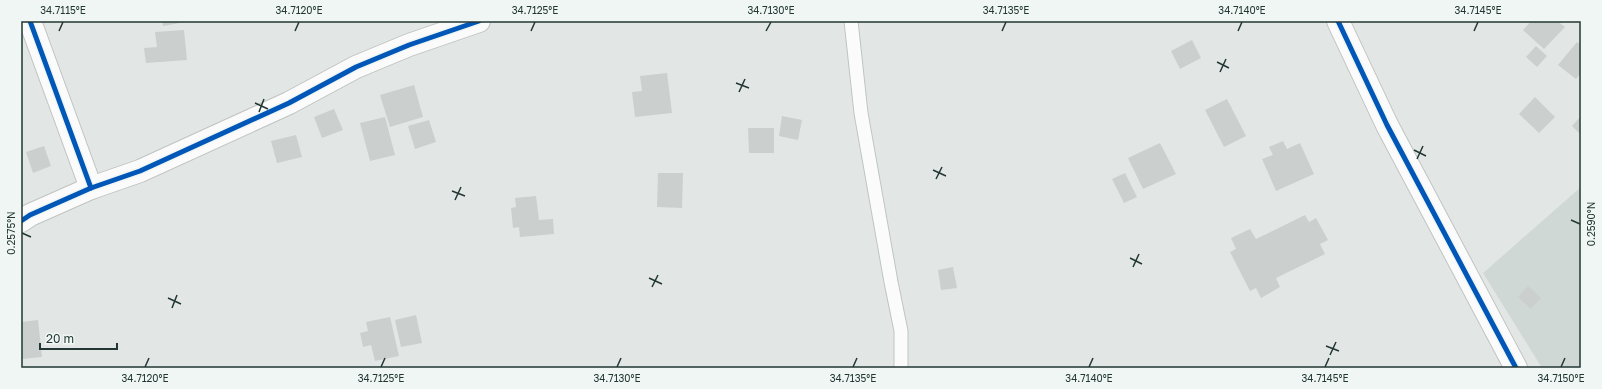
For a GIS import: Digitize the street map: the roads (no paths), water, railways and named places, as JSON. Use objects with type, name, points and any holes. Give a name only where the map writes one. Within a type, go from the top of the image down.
[{"type":"street","points":[[30,21],[91,188]]},
{"type":"street","points":[[21,221],[30,215],[91,188],[140,171],[289,103],[356,67],[396,50],[479,21]]},
{"type":"street","points":[[1338,21],[1387,126],[1516,368]]},
{"type":"lane","points":[[851,21],[861,114],[889,275],[901,331],[901,368]]}]
